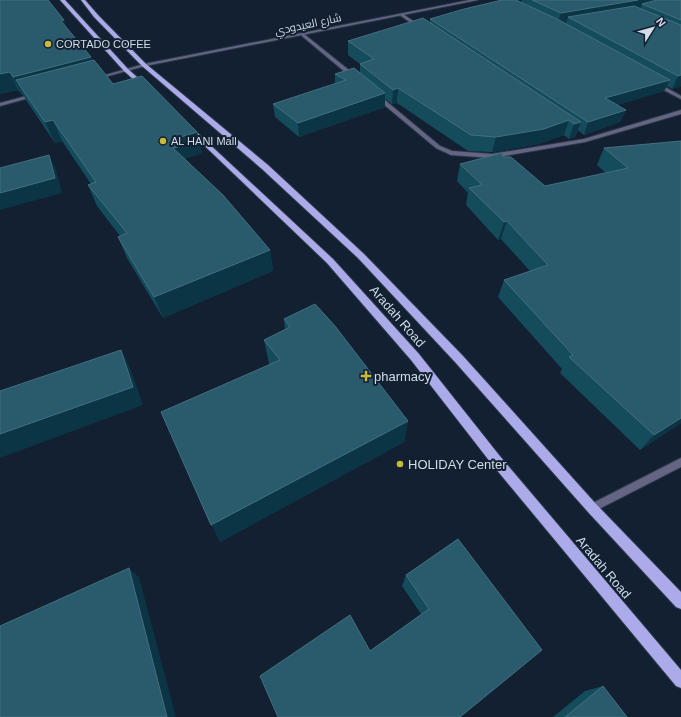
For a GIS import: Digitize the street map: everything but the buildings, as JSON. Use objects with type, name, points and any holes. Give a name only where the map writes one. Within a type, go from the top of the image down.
[{"type":"main road","points":[[62,0],[126,70],[150,92]]},
{"type":"main road","name":"Aradah Road","points":[[83,0],[96,16],[144,65],[265,167],[361,256],[459,359],[592,508],[681,602]]},
{"type":"main road","name":"Aradah Road","points":[[180,120],[330,261],[415,357],[495,459],[681,681]]},
{"type":"street","name":"شارع العيدودي","points":[[88,81],[144,65],[476,0]]},
{"type":"street","points":[[402,14],[427,32]]},
{"type":"street","points":[[303,35],[358,80]]},
{"type":"street","points":[[653,83],[681,98]]},
{"type":"street","points":[[371,91],[438,147],[451,152],[492,156],[585,140],[681,112]]},
{"type":"street","points":[[0,105],[43,93]]},
{"type":"street","points":[[579,135],[585,140]]},
{"type":"street","points":[[592,508],[681,462]]},
{"type":"place","name":"CORTADO COFEE","points":[[48,44]]},
{"type":"place","name":"AL HANI Mall","points":[[163,141]]},
{"type":"place","name":"pharmacy","points":[[366,376]]},
{"type":"place","name":"HOLIDAY Center","points":[[400,464]]}]
